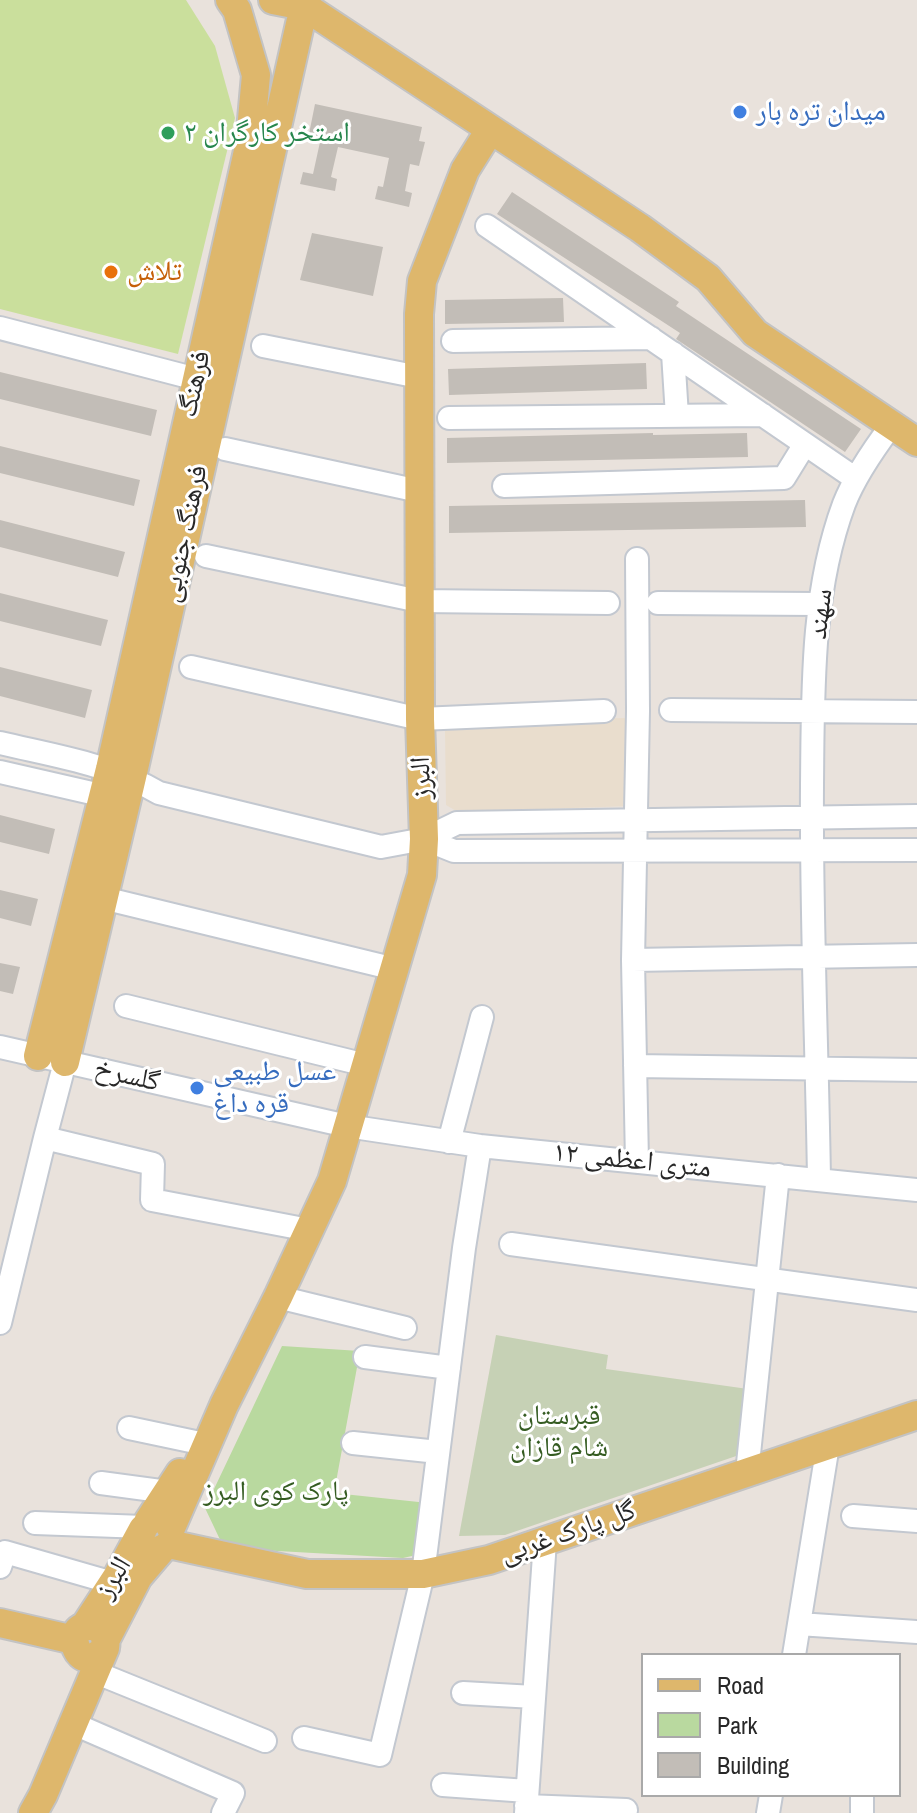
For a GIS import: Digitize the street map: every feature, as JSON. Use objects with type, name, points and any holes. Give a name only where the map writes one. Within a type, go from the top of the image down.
[{"type":"main road","name":"فرهنگ","points":[[51,1059],[118,786],[207,382],[250,142],[256,75],[237,10],[230,0]]},
{"type":"main road","points":[[273,0],[302,3],[640,228],[708,278],[755,333],[917,442]]},
{"type":"main road","points":[[207,382],[302,3]]},
{"type":"main road","name":"البرز","points":[[90,1646],[138,1577],[278,1297],[332,1181],[422,875],[419,377],[422,281],[465,170],[490,130]]},
{"type":"main road","points":[[51,1059],[103,898],[118,786]]},
{"type":"main road","name":"البرز","points":[[90,1646],[113,1583],[159,1534],[168,1492],[224,1405]]},
{"type":"main road","name":"گل پارک غربی","points":[[159,1534],[207,1554],[307,1574],[423,1574],[489,1560],[917,1415]]},
{"type":"main road","points":[[0,1623],[90,1646],[74,1724],[33,1813]]},
{"type":"street","points":[[487,226],[856,479]]},
{"type":"street","points":[[0,328],[207,382]]},
{"type":"street","points":[[453,341],[651,338]]},
{"type":"street","points":[[263,346],[419,377]]},
{"type":"street","points":[[673,353],[677,416]]},
{"type":"street","points":[[449,418],[763,415]]},
{"type":"street","name":"سهند","points":[[812,850],[813,711],[819,604],[830,550],[845,503],[856,479],[891,426]]},
{"type":"street","points":[[504,486],[784,478],[805,444]]},
{"type":"street","points":[[225,449],[419,491]]},
{"type":"street","points":[[206,556],[419,601],[608,603]]},
{"type":"street","points":[[637,559],[633,960],[637,1162]]},
{"type":"street","points":[[658,603],[819,604]]},
{"type":"street","points":[[191,667],[420,719],[604,711]]},
{"type":"street","points":[[671,710],[917,712]]},
{"type":"street","points":[[0,743],[118,786]]},
{"type":"street","points":[[0,772],[159,793],[381,847],[424,839],[457,823],[917,816]]},
{"type":"street","points":[[424,839],[454,851],[917,850]]},
{"type":"street","points":[[812,850],[819,1179]]},
{"type":"street","points":[[103,898],[395,969]]},
{"type":"street","points":[[633,960],[917,955]]},
{"type":"street","points":[[126,1006],[366,1065]]},
{"type":"street","points":[[449,1142],[482,1017]]},
{"type":"street","name":"گلسرخ","points":[[0,1047],[347,1126]]},
{"type":"street","points":[[0,1323],[45,1138],[51,1059]]},
{"type":"street","points":[[635,1066],[917,1070]]},
{"type":"street","name":"۱۲ متری اعظمی","points":[[347,1126],[480,1146],[917,1190]]},
{"type":"street","points":[[45,1138],[153,1164],[152,1200],[309,1230]]},
{"type":"street","points":[[304,1738],[380,1755],[423,1574],[480,1146]]},
{"type":"street","points":[[747,1473],[778,1175]]},
{"type":"street","points":[[511,1244],[917,1300]]},
{"type":"street","points":[[278,1297],[405,1328]]},
{"type":"street","points":[[365,1357],[449,1368]]},
{"type":"street","points":[[129,1428],[200,1443]]},
{"type":"street","points":[[353,1443],[438,1452]]},
{"type":"street","points":[[794,1653],[828,1445]]},
{"type":"street","points":[[101,1483],[168,1492]]},
{"type":"street","points":[[853,1516],[917,1521]]},
{"type":"street","points":[[35,1523],[159,1534]]},
{"type":"street","points":[[527,1804],[545,1541]]},
{"type":"street","points":[[0,1567],[5,1552],[113,1583]]},
{"type":"street","points":[[799,1624],[917,1632]]},
{"type":"street","points":[[90,1646],[265,1741]]},
{"type":"street","points":[[463,1693],[534,1697]]},
{"type":"street","points":[[74,1724],[233,1793],[223,1813]]},
{"type":"street","points":[[443,1785],[527,1804],[626,1810]]},
{"type":"shaded area","points":[[628,718],[629,806],[458,812],[446,805],[445,730],[451,721]]},
{"type":"green space","points":[[0,0],[186,0],[215,46],[235,118],[178,354],[0,309]]},
{"type":"green space","name":"قبرستان شام قازان","points":[[496,1335],[608,1355],[606,1369],[748,1389],[742,1454],[505,1535],[459,1536]]},
{"type":"green space","name":"پارک کوی البرز","points":[[282,1346],[360,1351],[334,1493],[428,1503],[425,1553],[403,1558],[224,1548],[205,1508]]},
{"type":"building","points":[[315,104],[422,127],[419,141],[425,142],[419,166],[410,164],[405,191],[412,193],[409,207],[375,199],[378,186],[383,187],[389,158],[338,147],[331,177],[337,179],[335,191],[300,184],[303,172],[313,174],[320,142],[308,139]]},
{"type":"building","points":[[512,192],[679,302],[676,306],[861,429],[845,452],[676,339],[680,333],[497,214]]},
{"type":"building","points":[[312,233],[383,247],[373,296],[300,280]]},
{"type":"building","points":[[563,298],[564,322],[445,324],[445,300]]},
{"type":"building","points":[[646,363],[647,389],[449,395],[448,369]]},
{"type":"building","points":[[0,372],[157,410],[151,436],[0,399]]},
{"type":"building","points":[[747,433],[748,457],[447,463],[447,438]]},
{"type":"building","points":[[0,446],[140,480],[134,506],[0,473]]},
{"type":"building","points":[[805,500],[806,527],[449,533],[449,506]]},
{"type":"building","points":[[0,520],[125,552],[118,577],[0,547]]},
{"type":"building","points":[[0,593],[108,620],[101,646],[0,621]]},
{"type":"building","points":[[0,667],[92,690],[85,718],[0,696]]},
{"type":"building","points":[[0,815],[55,829],[49,854],[0,842]]},
{"type":"building","points":[[0,890],[38,899],[31,926],[0,918]]},
{"type":"building","points":[[0,963],[20,967],[13,994],[0,991]]},
{"type":"place","name":"میدان تره بار","points":[[740,112]]},
{"type":"place","name":"استخر کارگران ۲","points":[[168,133]]},
{"type":"place","name":"تلاش","points":[[111,272]]},
{"type":"place","name":"عسل طبیعی قره داغ","points":[[197,1088]]}]
